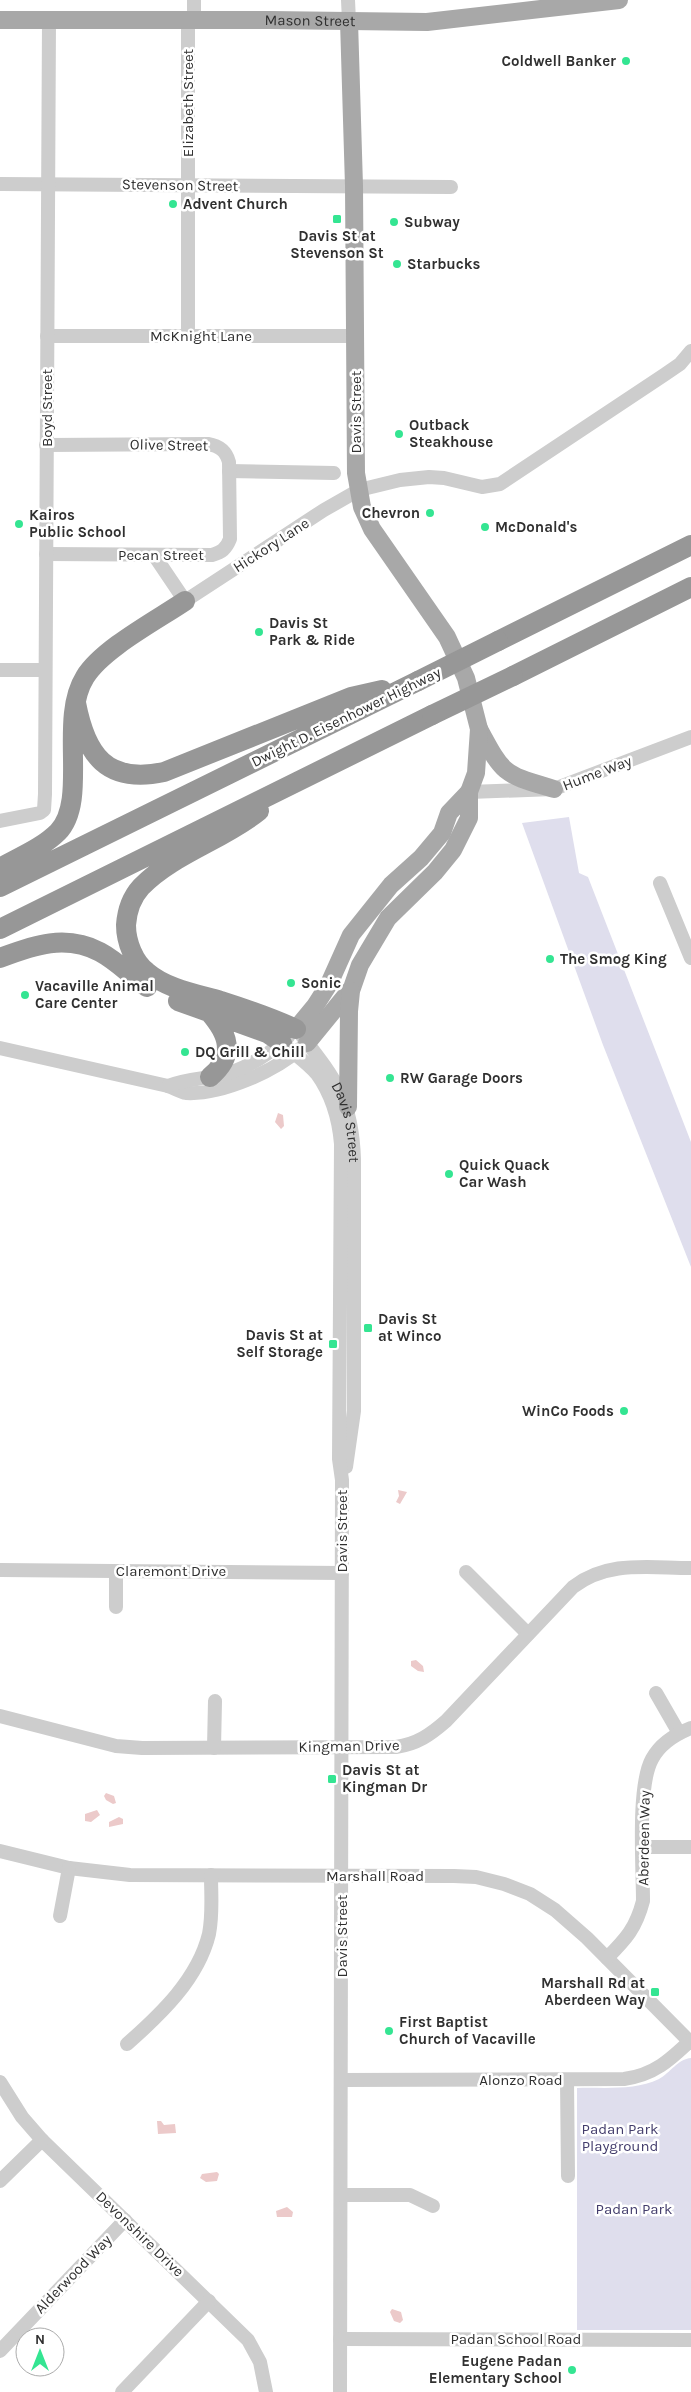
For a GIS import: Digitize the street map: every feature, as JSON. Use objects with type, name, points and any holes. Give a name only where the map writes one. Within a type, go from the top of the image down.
[{"type":"highway","name":"Dwight D. Eisenhower Highway","points":[[0,888],[691,546]]},
{"type":"highway","points":[[0,928],[691,587]]},
{"type":"highway","points":[[0,868],[52,838],[68,818],[72,801],[72,718],[79,689],[92,668],[107,654],[185,601]]},
{"type":"highway","points":[[76,703],[81,730],[98,758],[113,768],[130,775],[146,775],[164,772],[351,697],[418,681]]},
{"type":"highway","points":[[288,787],[243,824],[156,875],[140,888],[131,902],[126,930],[136,961],[148,973],[169,984],[236,1006],[295,1042]]},
{"type":"highway","points":[[0,958],[34,945],[52,942],[82,945],[100,952],[152,990],[295,1042]]},
{"type":"highway","points":[[209,1012],[222,1026],[227,1037],[227,1049],[222,1065],[210,1077]]},
{"type":"main road","name":"Mason Street","points":[[0,20],[427,22],[573,2],[619,0]]},
{"type":"main road","name":"Davis Street","points":[[295,1042],[352,988],[360,965],[388,918],[435,872],[453,850],[469,818],[469,792],[476,773],[479,729],[466,678],[448,637],[372,529],[362,507],[356,464],[354,186],[349,21]]},
{"type":"main road","points":[[479,729],[502,768],[513,776],[554,788]]},
{"type":"main road","name":"Davis Street","points":[[295,1042],[329,984],[351,935],[391,885],[421,858],[442,833],[449,813],[469,792]]},
{"type":"main road","points":[[348,1107],[348,1011],[352,988]]},
{"type":"street","name":"Elizabeth Street","points":[[188,336],[188,184],[191,20],[194,0]]},
{"type":"street","name":"Davis Street","points":[[348,0],[349,21]]},
{"type":"street","name":"Boyd Street","points":[[0,821],[40,813],[44,810],[45,796],[49,20]]},
{"type":"street","name":"Stevenson Street","points":[[0,184],[451,187]]},
{"type":"street","name":"McKnight Lane","points":[[47,336],[355,336]]},
{"type":"street","name":"Hickory Lane","points":[[185,601],[324,510],[359,490],[400,480],[429,477],[444,478],[482,487],[500,484],[680,364],[691,351]]},
{"type":"street","name":"Olive Street","points":[[46,445],[214,445],[225,452],[229,462],[229,471]]},
{"type":"street","points":[[229,471],[334,473]]},
{"type":"street","name":"Pecan Street","points":[[46,554],[212,555],[222,552],[227,547],[230,539],[229,471]]},
{"type":"street","points":[[154,555],[185,601]]},
{"type":"street","points":[[0,670],[45,670]]},
{"type":"street","name":"Hume Way","points":[[469,792],[554,788],[691,737]]},
{"type":"street","points":[[660,883],[690,952]]},
{"type":"street","name":"Davis Street","points":[[295,1042],[330,1073],[348,1107],[354,1159],[354,1411],[347,1464],[342,1480]]},
{"type":"street","name":"Davis Street","points":[[295,1042],[330,1097],[340,1137],[339,1459],[342,1480],[340,2392]]},
{"type":"street","points":[[168,1086],[185,1079],[230,1073],[295,1042]]},
{"type":"street","points":[[0,1048],[138,1081],[168,1086],[185,1093],[228,1086],[271,1068],[295,1042]]},
{"type":"street","name":"Kingman Drive","points":[[0,1716],[116,1746],[214,1748],[396,1747],[412,1744],[428,1737],[446,1721],[573,1587],[586,1577],[601,1571],[621,1568],[691,1568]]},
{"type":"street","name":"Claremont Drive","points":[[0,1570],[342,1572]]},
{"type":"street","points":[[116,1571],[116,1607]]},
{"type":"street","points":[[466,1572],[528,1634]]},
{"type":"street","points":[[656,1693],[685,1731]]},
{"type":"street","points":[[214,1748],[215,1701]]},
{"type":"street","name":"Aberdeen Way","points":[[607,1958],[632,1931],[638,1918],[642,1901],[643,1793],[646,1775],[652,1758],[660,1748],[685,1731]]},
{"type":"street","points":[[643,1847],[691,1847]]},
{"type":"street","name":"Marshall Road","points":[[0,1850],[69,1868],[123,1875],[454,1876],[476,1878],[504,1884],[530,1894],[555,1910],[607,1958],[690,2041]]},
{"type":"street","points":[[60,1916],[69,1868]]},
{"type":"street","points":[[127,2044],[149,2025],[184,1986],[202,1956],[212,1913],[211,1875]]},
{"type":"street","name":"Alonzo Road","points":[[341,2080],[609,2080],[641,2076],[664,2065],[690,2041]]},
{"type":"street","points":[[567,2080],[568,2176]]},
{"type":"street","name":"Devonshire Drive","points":[[0,2082],[22,2117],[42,2140],[248,2340],[260,2362],[266,2392]]},
{"type":"street","points":[[0,2181],[42,2140]]},
{"type":"street","points":[[341,2195],[410,2195],[433,2206]]},
{"type":"street","name":"Alderwood Way","points":[[0,2351],[125,2220]]},
{"type":"street","points":[[122,2392],[209,2301]]},
{"type":"street","name":"Padan School Road","points":[[340,2339],[691,2340]]},
{"type":"green space","points":[[569,817],[579,873],[588,877],[691,1142],[691,1267],[603,1045],[522,823]]},
{"type":"green space","name":"Padan Park","points":[[691,2058],[691,2330],[577,2330],[577,2088],[619,2088],[649,2083],[659,2079],[682,2061]]},
{"type":"shaded area","points":[[278,1113],[283,1115],[284,1126],[281,1129],[275,1122]]},
{"type":"shaded area","points":[[398,1490],[407,1492],[400,1504],[396,1502],[399,1496]]},
{"type":"shaded area","points":[[416,1660],[423,1666],[424,1672],[418,1671],[411,1666],[411,1661]]},
{"type":"shaded area","points":[[106,1793],[114,1796],[116,1803],[113,1804],[106,1800],[104,1796]]},
{"type":"shaded area","points":[[97,1810],[100,1815],[91,1822],[85,1821],[85,1814]]},
{"type":"shaded area","points":[[119,1817],[123,1819],[123,1824],[109,1827],[109,1822]]},
{"type":"shaded area","points":[[157,2121],[161,2121],[164,2125],[175,2124],[176,2133],[158,2134]]},
{"type":"shaded area","points":[[217,2172],[219,2174],[217,2181],[206,2182],[200,2178],[202,2174]]},
{"type":"shaded area","points":[[287,2207],[293,2212],[292,2217],[277,2217],[276,2211]]},
{"type":"shaded area","points":[[392,2309],[401,2312],[403,2320],[400,2323],[394,2321],[390,2312]]},
{"type":"place","name":"Coldwell Banker","points":[[626,61]]},
{"type":"place","name":"Advent Church","points":[[173,204]]},
{"type":"place","name":"Davis St at Stevenson St","points":[[337,219]]},
{"type":"place","name":"Subway","points":[[394,222]]},
{"type":"place","name":"Starbucks","points":[[397,264]]},
{"type":"place","name":"Outback Steakhouse","points":[[399,434]]},
{"type":"place","name":"Chevron","points":[[430,513]]},
{"type":"place","name":"Kairos Public School","points":[[19,524]]},
{"type":"place","name":"McDonald's","points":[[485,527]]},
{"type":"place","name":"Davis St Park & Ride","points":[[259,632]]},
{"type":"place","name":"The Smog King","points":[[550,959]]},
{"type":"place","name":"Sonic","points":[[291,983]]},
{"type":"place","name":"Vacaville Animal Care Center","points":[[25,995]]},
{"type":"place","name":"DQ Grill & Chill","points":[[185,1052]]},
{"type":"place","name":"RW Garage Doors","points":[[390,1078]]},
{"type":"place","name":"Quick Quack Car Wash","points":[[449,1174]]},
{"type":"place","name":"Davis St at Winco","points":[[368,1328]]},
{"type":"place","name":"Davis St at Self Storage","points":[[333,1344]]},
{"type":"place","name":"WinCo Foods","points":[[624,1411]]},
{"type":"place","name":"Davis St at Kingman Dr","points":[[332,1779]]},
{"type":"place","name":"Marshall Rd at Aberdeen Way","points":[[655,1992]]},
{"type":"place","name":"First Baptist Church of Vacaville","points":[[389,2031]]},
{"type":"place","name":"Eugene Padan Elementary School","points":[[572,2370]]},
{"type":"park label","name":"Padan Park Playground","points":[[620,2138]]}]
